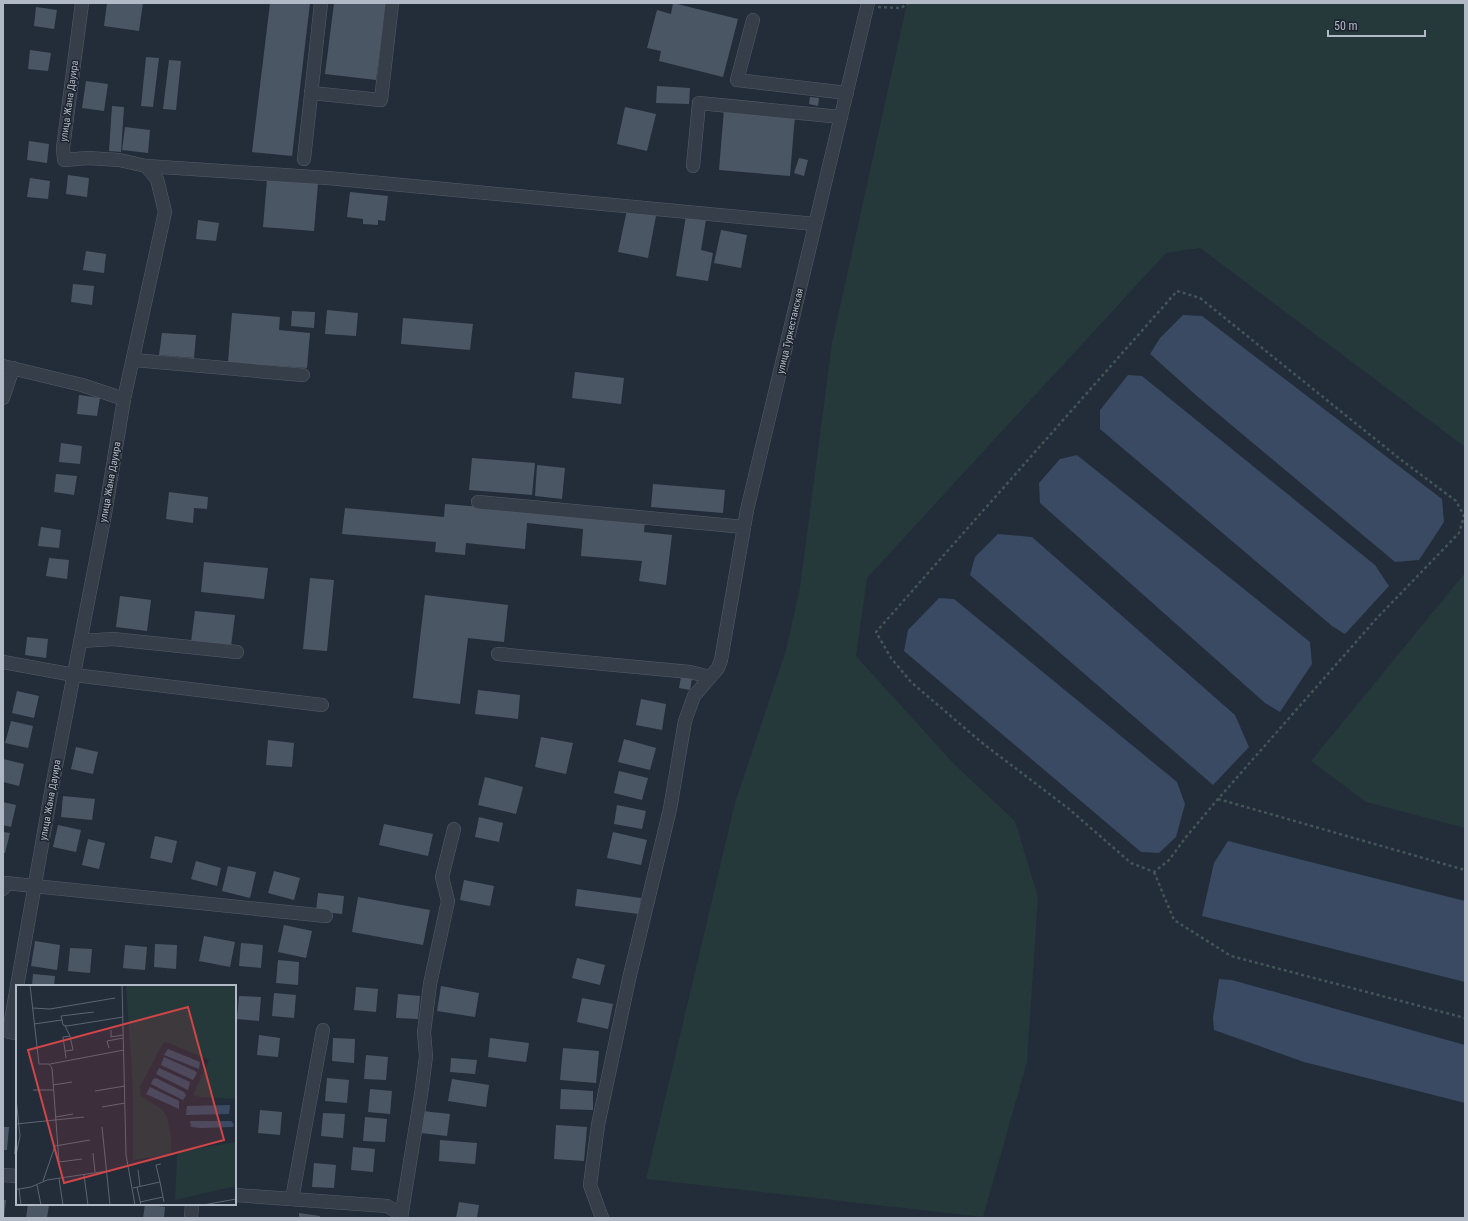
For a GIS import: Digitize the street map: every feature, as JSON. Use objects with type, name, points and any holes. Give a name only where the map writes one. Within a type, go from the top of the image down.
[{"type":"street","name":"улица Жана Дауира","points":[[17,985],[124,399],[134,360],[164,212],[157,179],[146,166],[119,160],[88,158],[64,160],[63,148],[82,3]]},
{"type":"street","points":[[304,159],[321,3]]},
{"type":"street","points":[[311,94],[381,100],[392,3]]},
{"type":"street","name":"улица Туркестанская","points":[[710,677],[721,660],[744,527],[868,4]]},
{"type":"street","points":[[753,20],[737,80],[847,93]]},
{"type":"street","points":[[693,166],[700,103],[841,117]]},
{"type":"street","points":[[146,166],[328,178],[815,224]]},
{"type":"street","points":[[134,360],[303,375]]},
{"type":"street","points":[[3,398],[8,367],[82,385],[124,399]]},
{"type":"street","points":[[478,502],[744,527]]},
{"type":"street","points":[[81,641],[112,639],[237,652]]},
{"type":"street","points":[[498,654],[690,672],[710,677],[694,696],[685,721],[670,809],[629,979],[598,1125],[590,1185],[602,1218]]},
{"type":"street","points":[[3,662],[74,675],[322,705]]},
{"type":"street","points":[[236,1195],[387,1206],[401,1216],[426,1056],[424,1032],[430,984],[448,901],[442,877],[454,829]]},
{"type":"street","points":[[3,888],[6,884],[34,886],[326,916]]},
{"type":"street","name":"улица Жана Дауира","points":[[16,991],[9,1032],[16,1033]]},
{"type":"street","points":[[292,1199],[322,1030]]},
{"type":"street","points":[[3,1175],[16,1176]]},
{"type":"street","points":[[191,1218],[192,1205]]},
{"type":"path","points":[[868,4],[883,8],[901,8],[908,3]]},
{"type":"path","points":[[1154,872],[1169,860],[1218,799],[1377,618],[1459,532],[1464,516],[1456,501],[1400,459],[1200,298],[1178,292],[876,632],[891,658],[911,682],[981,742],[1069,809],[1131,864],[1154,872],[1174,920],[1231,956],[1465,1018]]},
{"type":"path","points":[[1218,799],[1465,870]]},
{"type":"shaded area","points":[[907,3],[1465,3],[1465,447],[1200,248],[1166,253],[867,578],[856,656],[956,766],[1015,821],[1038,897],[1027,1062],[983,1217],[646,1179],[735,803],[786,650],[800,587],[832,343]]},
{"type":"shaded area","points":[[1465,573],[1465,828],[1366,802],[1311,761]]},
{"type":"water","points":[[1183,315],[1202,316],[1442,499],[1444,522],[1419,560],[1395,562],[1198,397],[1150,354],[1160,338]]},
{"type":"water","points":[[1128,375],[1142,376],[1375,565],[1389,586],[1345,634],[1332,626],[1100,429],[1100,410]]},
{"type":"water","points":[[1077,455],[1310,642],[1312,664],[1280,712],[1265,703],[1040,503],[1039,483],[1060,459]]},
{"type":"water","points":[[998,534],[1032,537],[1235,715],[1249,747],[1213,785],[970,575],[975,557]]},
{"type":"water","points":[[939,598],[954,599],[1177,782],[1185,804],[1176,837],[1159,853],[1141,852],[904,651],[908,630]]},
{"type":"water","points":[[1228,841],[1465,901],[1465,982],[1202,916],[1214,863]]},
{"type":"water","points":[[1219,979],[1232,980],[1465,1045],[1465,1103],[1304,1062],[1214,1030],[1213,1018]]},
{"type":"building","points":[[107,3],[143,3],[139,31],[104,26]]},
{"type":"building","points":[[270,3],[310,3],[292,156],[252,152]]},
{"type":"building","points":[[334,3],[386,3],[376,80],[325,74]]},
{"type":"building","points":[[673,3],[738,19],[723,77],[659,61],[661,51],[647,48],[657,10],[671,14]]},
{"type":"building","points":[[36,7],[57,10],[54,29],[34,26]]},
{"type":"building","points":[[30,50],[51,53],[48,71],[28,69]]},
{"type":"building","points":[[146,57],[159,58],[153,107],[141,106]]},
{"type":"building","points":[[169,60],[181,61],[176,110],[163,109]]},
{"type":"building","points":[[86,81],[108,84],[104,111],[82,108]]},
{"type":"building","points":[[657,86],[690,88],[689,104],[656,103]]},
{"type":"building","points":[[810,97],[819,98],[818,106],[809,104]]},
{"type":"building","points":[[112,106],[124,107],[121,152],[109,151]]},
{"type":"building","points":[[625,107],[656,114],[647,151],[617,144]]},
{"type":"building","points":[[724,109],[795,115],[790,176],[719,170]]},
{"type":"building","points":[[125,127],[150,130],[148,153],[122,150]]},
{"type":"building","points":[[29,141],[49,144],[47,163],[27,160]]},
{"type":"building","points":[[799,158],[808,160],[804,176],[794,173]]},
{"type":"building","points":[[68,175],[89,178],[87,197],[66,194]]},
{"type":"building","points":[[30,178],[50,181],[48,199],[27,197]]},
{"type":"building","points":[[267,179],[318,183],[314,231],[263,227]]},
{"type":"building","points":[[350,192],[388,196],[385,221],[378,220],[378,225],[363,224],[363,219],[347,217]]},
{"type":"building","points":[[627,210],[656,216],[648,258],[618,252]]},
{"type":"building","points":[[686,216],[706,220],[701,250],[713,253],[708,281],[676,276]]},
{"type":"building","points":[[198,220],[219,223],[216,241],[196,239]]},
{"type":"building","points":[[721,230],[747,235],[741,268],[714,263]]},
{"type":"building","points":[[86,251],[106,254],[104,273],[83,270]]},
{"type":"building","points":[[73,284],[94,286],[92,305],[71,302]]},
{"type":"building","points":[[327,310],[358,313],[356,336],[325,334]]},
{"type":"building","points":[[292,311],[315,312],[314,328],[291,326]]},
{"type":"building","points":[[232,313],[280,317],[279,330],[310,333],[307,368],[228,362]]},
{"type":"building","points":[[403,318],[473,324],[470,350],[401,344]]},
{"type":"building","points":[[162,333],[196,335],[194,358],[159,355]]},
{"type":"building","points":[[575,372],[624,378],[621,404],[572,398]]},
{"type":"building","points":[[79,395],[100,398],[97,416],[77,414]]},
{"type":"building","points":[[61,443],[82,446],[80,464],[59,462]]},
{"type":"building","points":[[472,458],[535,463],[532,495],[469,490]]},
{"type":"building","points":[[537,465],[565,468],[562,499],[535,496]]},
{"type":"building","points":[[56,474],[77,476],[74,495],[54,492]]},
{"type":"building","points":[[653,484],[725,490],[723,513],[651,507]]},
{"type":"building","points":[[169,492],[208,497],[207,509],[194,508],[193,523],[166,519]]},
{"type":"building","points":[[445,504],[645,520],[644,532],[672,535],[666,585],[639,581],[642,561],[581,556],[583,529],[527,523],[525,549],[466,543],[465,555],[435,552],[436,542],[342,534],[345,508],[444,517]]},
{"type":"building","points":[[41,527],[61,530],[59,548],[38,546]]},
{"type":"building","points":[[49,558],[69,560],[67,579],[46,576]]},
{"type":"building","points":[[204,562],[268,568],[264,599],[201,592]]},
{"type":"building","points":[[310,578],[334,580],[327,651],[303,649]]},
{"type":"building","points":[[425,595],[508,605],[504,642],[468,638],[460,704],[413,698]]},
{"type":"building","points":[[120,596],[151,600],[147,631],[116,627]]},
{"type":"building","points":[[195,611],[235,615],[231,646],[191,642]]},
{"type":"building","points":[[27,637],[48,639],[46,658],[25,655]]},
{"type":"building","points":[[681,677],[692,679],[690,690],[679,688]]},
{"type":"building","points":[[478,690],[520,695],[518,719],[475,714]]},
{"type":"building","points":[[17,691],[39,696],[34,718],[12,713]]},
{"type":"building","points":[[641,699],[666,704],[662,730],[636,725]]},
{"type":"building","points":[[11,721],[33,726],[28,748],[5,743]]},
{"type":"building","points":[[541,737],[573,743],[566,774],[535,767]]},
{"type":"building","points":[[624,739],[656,748],[650,770],[618,762]]},
{"type":"building","points":[[268,740],[294,743],[292,767],[266,765]]},
{"type":"building","points":[[76,747],[98,752],[93,774],[71,769]]},
{"type":"building","points":[[3,759],[24,764],[19,786],[3,782]]},
{"type":"building","points":[[619,771],[648,778],[642,800],[614,793]]},
{"type":"building","points":[[485,777],[523,787],[516,814],[478,805]]},
{"type":"building","points":[[63,796],[95,799],[92,820],[61,817]]},
{"type":"building","points":[[3,802],[16,805],[11,827],[3,825]]},
{"type":"building","points":[[617,805],[646,811],[642,829],[614,824]]},
{"type":"building","points":[[479,817],[503,823],[499,842],[475,837]]},
{"type":"building","points":[[384,824],[433,834],[428,856],[379,845]]},
{"type":"building","points":[[58,825],[81,830],[76,852],[53,847]]},
{"type":"building","points":[[3,832],[10,833],[5,853],[3,853]]},
{"type":"building","points":[[613,832],[647,840],[641,865],[607,858]]},
{"type":"building","points":[[155,836],[177,841],[172,863],[150,858]]},
{"type":"building","points":[[88,839],[105,843],[99,869],[82,865]]},
{"type":"building","points":[[196,861],[221,868],[217,886],[191,879]]},
{"type":"building","points":[[228,866],[256,872],[250,898],[222,891]]},
{"type":"building","points":[[274,871],[300,878],[294,900],[268,893]]},
{"type":"building","points":[[464,880],[494,886],[490,906],[460,900]]},
{"type":"building","points":[[577,889],[641,898],[639,914],[575,906]]},
{"type":"building","points":[[318,893],[344,896],[342,914],[316,911]]},
{"type":"building","points":[[358,897],[430,910],[423,945],[352,932]]},
{"type":"building","points":[[284,925],[312,931],[306,958],[278,952]]},
{"type":"building","points":[[204,936],[235,942],[230,967],[199,961]]},
{"type":"building","points":[[35,941],[60,945],[57,970],[31,966]]},
{"type":"building","points":[[241,943],[263,945],[261,968],[239,966]]},
{"type":"building","points":[[155,944],[177,945],[176,969],[154,967]]},
{"type":"building","points":[[125,945],[147,947],[145,970],[123,968]]},
{"type":"building","points":[[70,948],[92,949],[90,973],[68,971]]},
{"type":"building","points":[[577,958],[605,965],[600,985],[572,978]]},
{"type":"building","points":[[278,960],[299,962],[298,985],[276,983]]},
{"type":"building","points":[[33,974],[55,976],[54,985],[32,985]]},
{"type":"building","points":[[441,986],[479,993],[475,1017],[437,1011]]},
{"type":"building","points":[[356,987],[378,989],[376,1012],[354,1010]]},
{"type":"building","points":[[274,993],[296,995],[294,1018],[272,1016]]},
{"type":"building","points":[[398,994],[420,996],[418,1019],[396,1018]]},
{"type":"building","points":[[239,996],[261,997],[259,1021],[237,1019]]},
{"type":"building","points":[[582,998],[613,1004],[608,1029],[577,1022]]},
{"type":"building","points":[[259,1035],[280,1038],[278,1057],[257,1055]]},
{"type":"building","points":[[333,1038],[355,1039],[354,1063],[332,1061]]},
{"type":"building","points":[[490,1038],[529,1043],[526,1062],[488,1057]]},
{"type":"building","points":[[563,1048],[599,1051],[596,1083],[560,1080]]},
{"type":"building","points":[[366,1055],[388,1057],[386,1080],[364,1079]]},
{"type":"building","points":[[451,1058],[477,1060],[475,1074],[450,1072]]},
{"type":"building","points":[[327,1078],[349,1080],[347,1103],[325,1101]]},
{"type":"building","points":[[452,1079],[489,1085],[486,1107],[448,1101]]},
{"type":"building","points":[[370,1089],[392,1091],[390,1114],[368,1112]]},
{"type":"building","points":[[561,1089],[593,1091],[593,1110],[560,1109]]},
{"type":"building","points":[[260,1110],[282,1112],[280,1135],[258,1133]]},
{"type":"building","points":[[423,1111],[450,1114],[447,1136],[421,1133]]},
{"type":"building","points":[[323,1113],[345,1114],[343,1138],[321,1136]]},
{"type":"building","points":[[365,1117],[387,1119],[385,1142],[363,1141]]},
{"type":"building","points":[[556,1125],[587,1127],[584,1161],[554,1159]]},
{"type":"building","points":[[3,1127],[9,1127],[7,1150],[3,1150]]},
{"type":"building","points":[[16,1131],[16,1155],[14,1154]]},
{"type":"building","points":[[440,1140],[477,1143],[475,1164],[439,1161]]},
{"type":"building","points":[[353,1147],[375,1149],[373,1172],[351,1170]]},
{"type":"building","points":[[314,1163],[336,1165],[334,1188],[312,1187]]},
{"type":"building","points":[[3,1200],[6,1200],[4,1218],[3,1218]]},
{"type":"building","points":[[459,1202],[479,1205],[477,1218],[456,1218]]},
{"type":"building","points":[[28,1205],[49,1205],[47,1218],[26,1218]]},
{"type":"building","points":[[145,1205],[165,1207],[164,1218],[143,1218]]},
{"type":"building","points":[[299,1213],[320,1216],[320,1218],[299,1218]]}]
